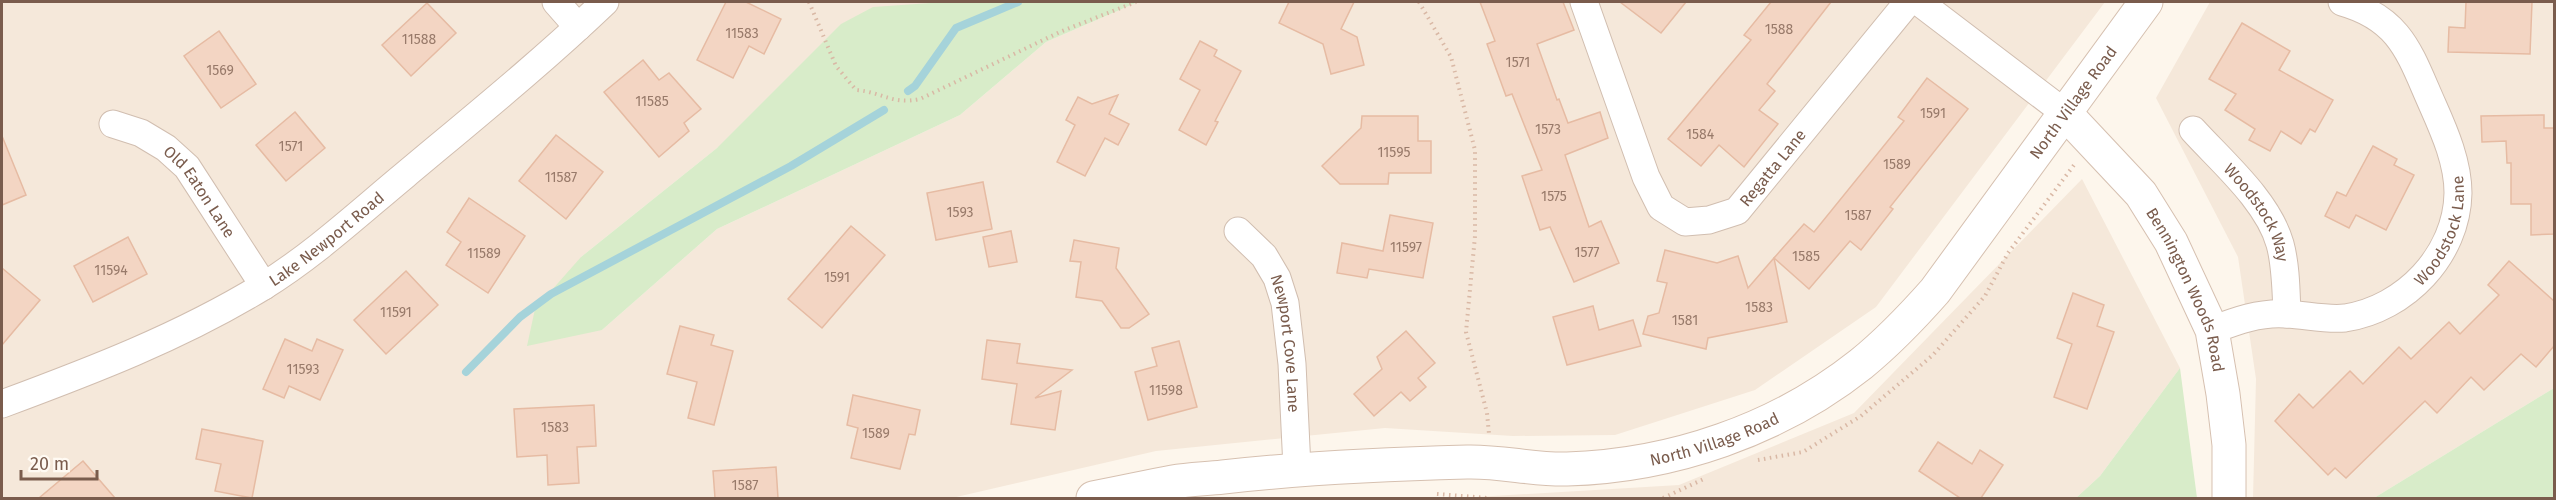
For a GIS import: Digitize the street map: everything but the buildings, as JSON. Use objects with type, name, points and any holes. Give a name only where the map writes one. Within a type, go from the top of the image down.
[{"type":"street","points":[[556,2],[579,27]]},
{"type":"street","name":"Lake Newport Road","points":[[2,404],[112,362],[167,338],[197,324],[264,286],[344,226],[517,82],[605,2]]},
{"type":"street","name":"Regatta Lane","points":[[1584,2],[1646,177],[1661,207],[1685,222],[1709,220],[1737,211],[1908,2]]},
{"type":"street","points":[[1919,2],[2065,113]]},
{"type":"street","name":"North Village Road","points":[[1093,498],[1175,482],[1297,468],[1471,462],[1565,469],[1620,465],[1670,456],[1714,443],[1767,422],[1817,395],[1860,364],[1901,328],[1935,291],[2146,2]]},
{"type":"street","name":"Woodstock Lane","points":[[2212,330],[2244,318],[2266,314],[2343,318],[2365,314],[2405,293],[2428,271],[2443,249],[2454,221],[2458,193],[2453,160],[2442,124],[2406,45],[2391,27],[2374,14],[2342,2]]},
{"type":"street","name":"Bennington Woods Road","points":[[2065,113],[2141,194],[2172,242],[2212,330],[2229,445],[2229,498]]},
{"type":"street","name":"Old Eaton Lane","points":[[113,124],[141,133],[166,148],[187,167],[264,286]]},
{"type":"street","name":"Woodstock Way","points":[[2193,130],[2259,204],[2271,221],[2280,243],[2284,263],[2287,314]]},
{"type":"street","name":"Newport Cove Lane","points":[[1238,231],[1264,256],[1277,278],[1285,303],[1292,364],[1297,468]]},
{"type":"path","points":[[809,2],[836,66],[856,90],[872,91],[886,98],[904,102],[920,99],[1062,31],[1136,2]]},
{"type":"path","points":[[1419,2],[1451,57],[1475,150],[1475,236],[1466,332],[1487,413],[1489,441]]},
{"type":"shaded area","points":[[2,2],[945,2],[717,148],[581,257],[602,330],[717,229],[960,115],[1046,42],[1138,2],[2105,2],[1876,307],[1755,390],[1615,435],[1513,436],[1385,428],[1156,451],[952,498],[2,498]]},
{"type":"shaded area","points":[[2210,2],[2554,2],[2554,388],[2374,498],[2253,498],[2256,379],[2238,257],[2156,98]]},
{"type":"shaded area","points":[[2082,179],[2180,368],[2100,476],[2076,498],[1391,498],[1476,497],[1679,485],[1854,413]]},
{"type":"green space","points":[[945,2],[1138,2],[1046,42],[960,115],[717,229],[602,330],[527,346],[535,309],[581,257],[717,148],[841,24],[873,7]]},
{"type":"green space","points":[[2180,368],[2197,498],[2076,498],[2100,476]]},
{"type":"green space","points":[[2554,388],[2554,498],[2374,498]]},
{"type":"waterway","points":[[908,91],[915,86],[956,28],[1018,2]]},
{"type":"waterway","points":[[466,372],[520,317],[551,294],[791,166],[884,110]]}]
